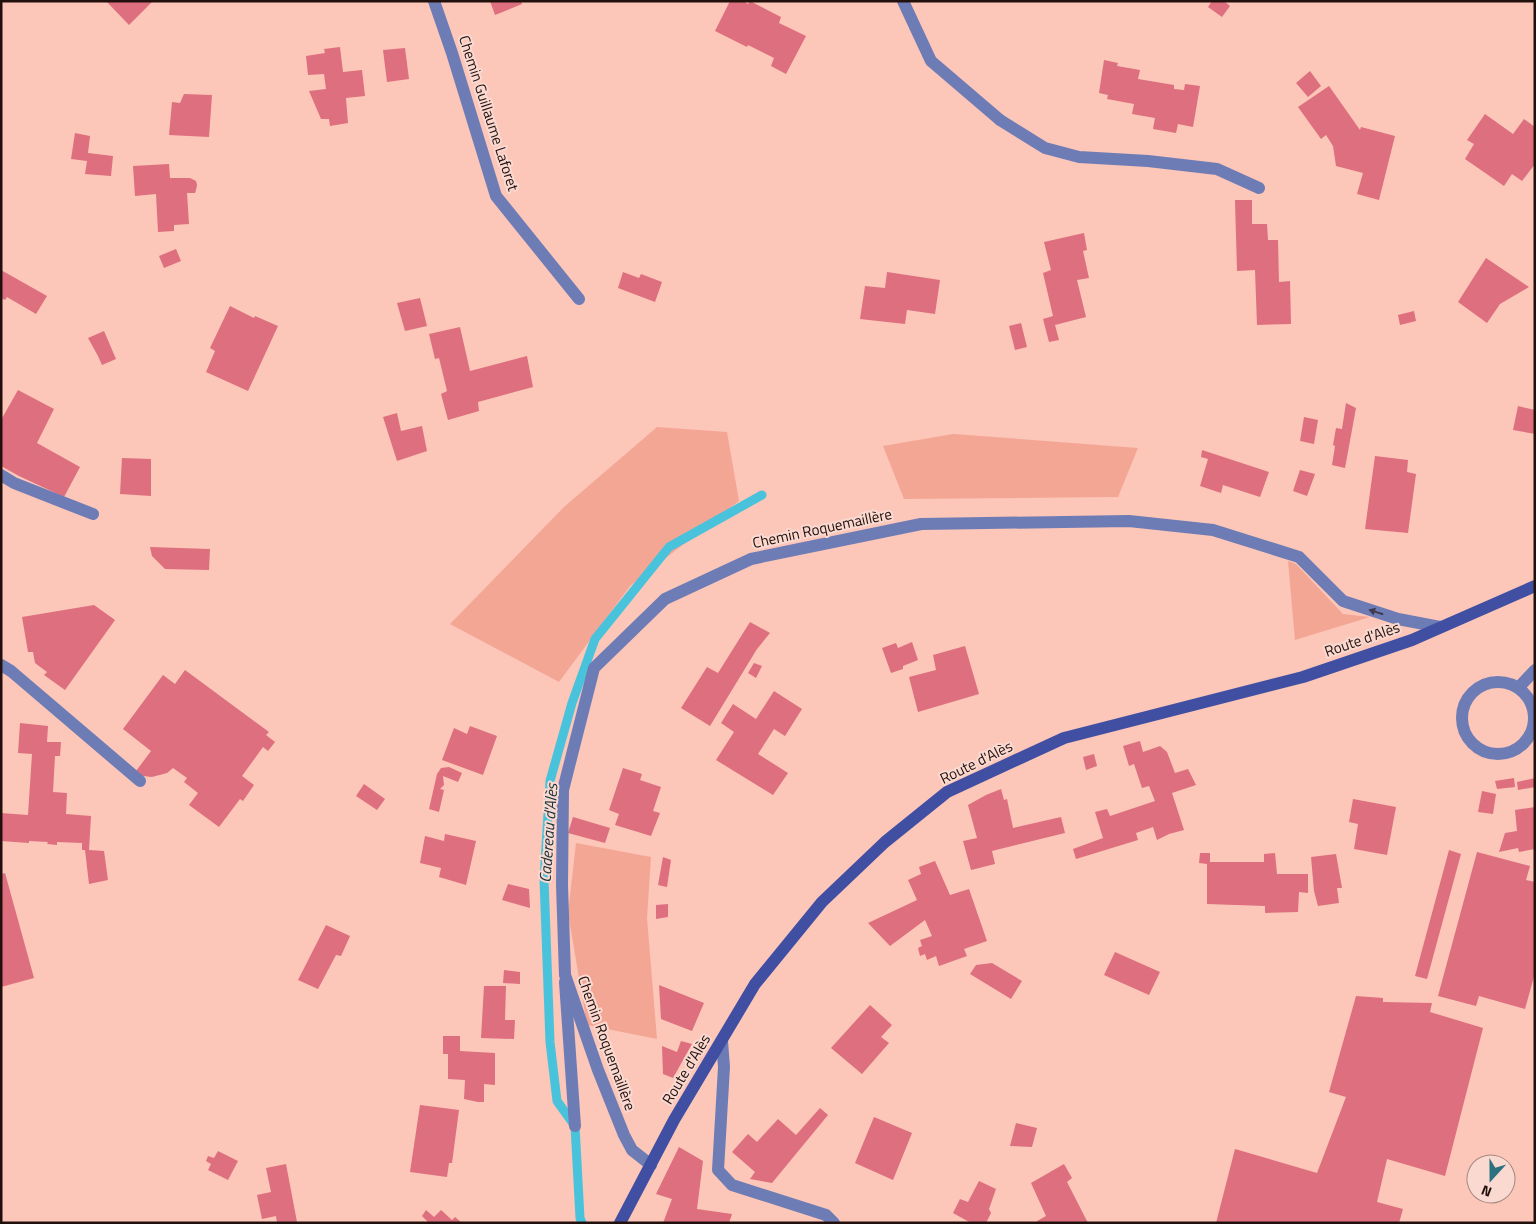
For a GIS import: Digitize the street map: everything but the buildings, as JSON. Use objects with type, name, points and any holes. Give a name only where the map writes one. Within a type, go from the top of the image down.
[{"type":"main road","name":"Route d'Alès","points":[[620,1223],[674,1120],[755,984],[822,902],[885,842],[947,792],[1064,738],[1303,677],[1412,640],[1535,586]]},
{"type":"street","name":"Chemin Guillaume Laforet","points":[[434,1],[452,52],[496,196],[579,298]]},
{"type":"street","points":[[903,1],[931,61],[1000,120],[1045,148],[1079,157],[1148,161],[1217,169],[1259,188]]},
{"type":"street","points":[[1,475],[14,483],[93,514]]},
{"type":"street","name":"Chemin Roquemaillère","points":[[651,1165],[632,1150],[624,1135],[598,1070],[565,975],[562,885],[563,790],[594,668],[665,599],[751,559],[921,524],[1129,521],[1213,530],[1298,557],[1342,601],[1398,619],[1440,627]]},
{"type":"street","points":[[1,665],[11,670],[140,781]]},
{"type":"street","points":[[1519,687],[1535,670]]},
{"type":"street","points":[[1497,681],[1508,682],[1519,687],[1531,702],[1534,711],[1534,722],[1526,742],[1517,749],[1496,754],[1485,752],[1475,746],[1463,728],[1461,717],[1463,706],[1468,696],[1476,688],[1486,683],[1497,681]]},
{"type":"street","points":[[565,975],[574,1126]]},
{"type":"street","points":[[722,1041],[724,1067],[718,1170],[732,1185],[826,1215],[834,1223]]},
{"type":"shaded area","points":[[657,427],[727,432],[739,501],[630,586],[559,682],[450,624],[564,507]]},
{"type":"shaded area","points":[[953,434],[1138,448],[1118,497],[904,499],[883,446]]},
{"type":"shaded area","points":[[1288,561],[1296,564],[1343,614],[1370,617],[1295,640]]},
{"type":"shaded area","points":[[576,843],[651,857],[647,918],[657,1039],[587,1025],[568,913]]},
{"type":"waterway","name":"Cadereau d'Alès","points":[[582,1223],[580,1218],[575,1126],[557,1101],[550,1042],[544,879],[550,781],[572,703],[595,639],[669,547],[762,495]]}]
